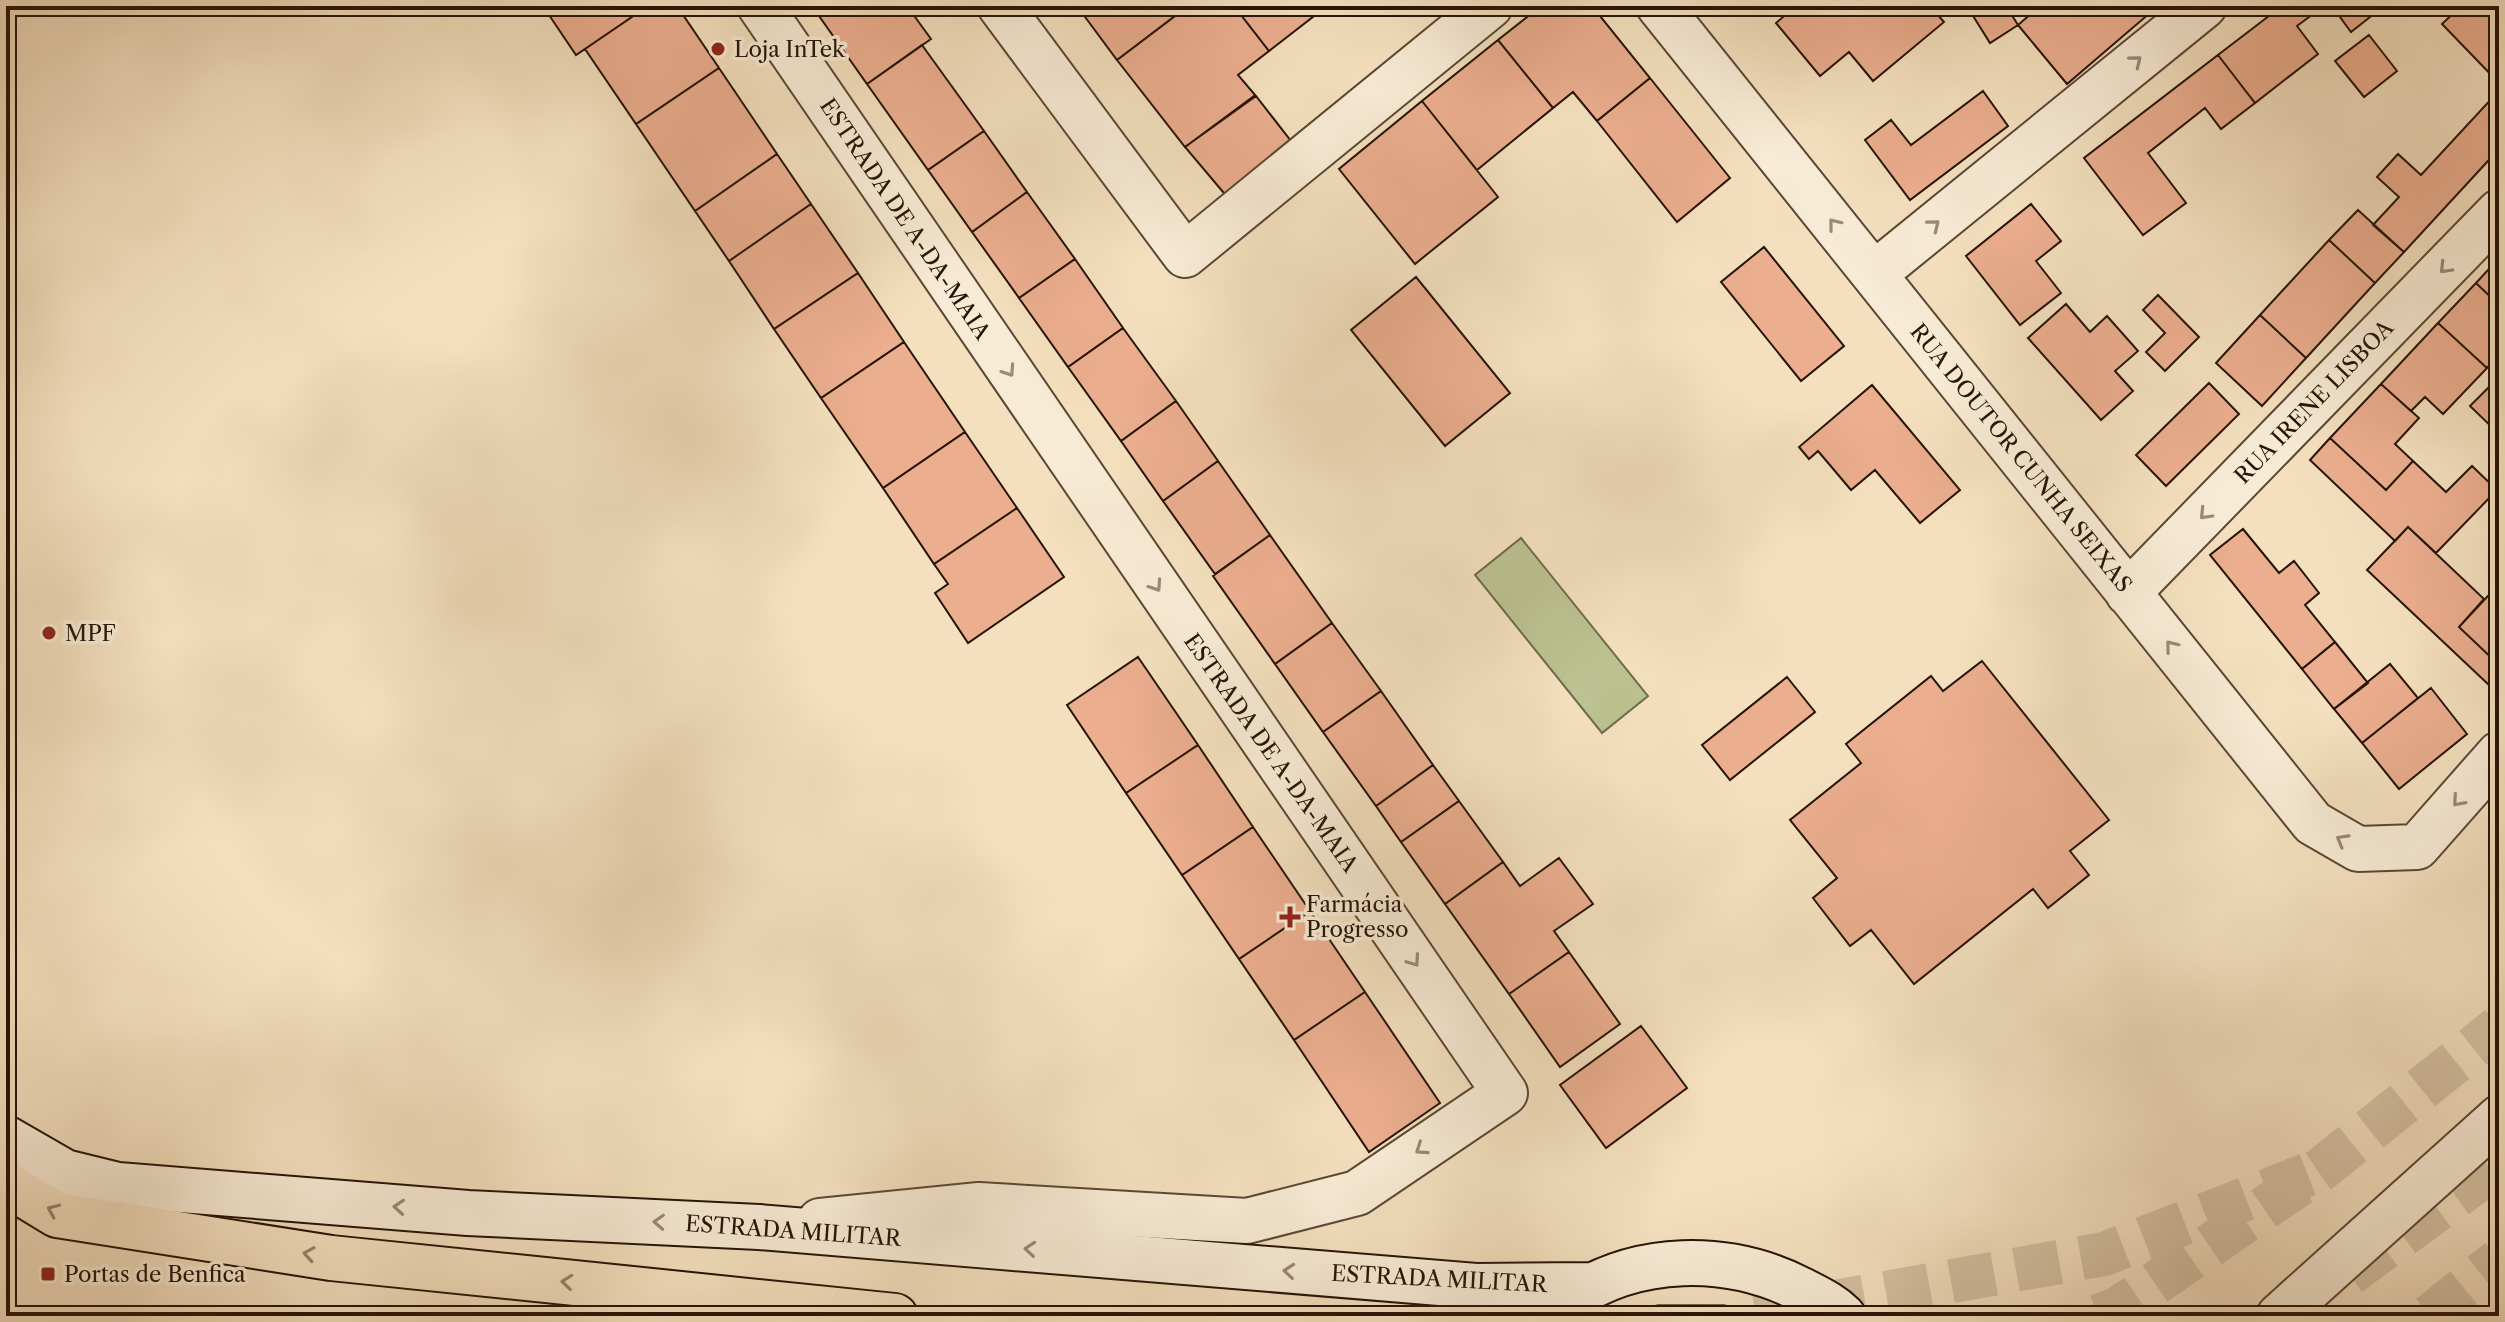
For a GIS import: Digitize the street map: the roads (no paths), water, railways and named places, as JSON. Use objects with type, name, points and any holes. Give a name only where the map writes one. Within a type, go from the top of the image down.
[{"type":"highway","points":[[6,1184],[57,1215],[331,1258],[895,1316]]},
{"type":"street","name":"ESTRADA DE A-DA-MAIA","points":[[759,1227],[979,1205],[1247,1221],[1357,1193],[1505,1093],[760,6]]},
{"type":"street","points":[[1000,6],[1185,255],[1490,6]]},
{"type":"street","name":"RUA DOUTOR CUNHA SEIXAS","points":[[1659,6],[2313,823],[2358,849],[2417,847],[2499,754]]},
{"type":"street","points":[[1874,274],[2204,6]]},
{"type":"street","name":"RUA IRENE LISBOA","points":[[2128,593],[2499,212]]},
{"type":"street","points":[[2279,1316],[2499,1118]]},
{"type":"street","name":"ESTRADA MILITAR","points":[[6,1138],[65,1172],[118,1185],[468,1213],[759,1227],[1476,1286],[1590,1285]]},
{"type":"street","points":[[1546,1316],[1590,1285],[1651,1265],[1715,1262],[1776,1277],[1833,1306],[1843,1316]]},
{"type":"tunnel","points":[[2098,1316],[2119,1308],[2320,1170],[2499,1027]]},
{"type":"tunnel","points":[[2349,1274],[2499,1165]]},
{"type":"tunnel","points":[[1756,1316],[2104,1254],[2320,1170]]},
{"type":"tunnel","points":[[2430,1316],[2499,1260]]},
{"type":"place","name":"Loja InTek","points":[[718,49]]},
{"type":"place","name":"MPF","points":[[49,633]]},
{"type":"place","name":"Farmácia Progresso","points":[[1290,917]]},
{"type":"place","name":"Portas de Benfica","points":[[48,1274]]}]
